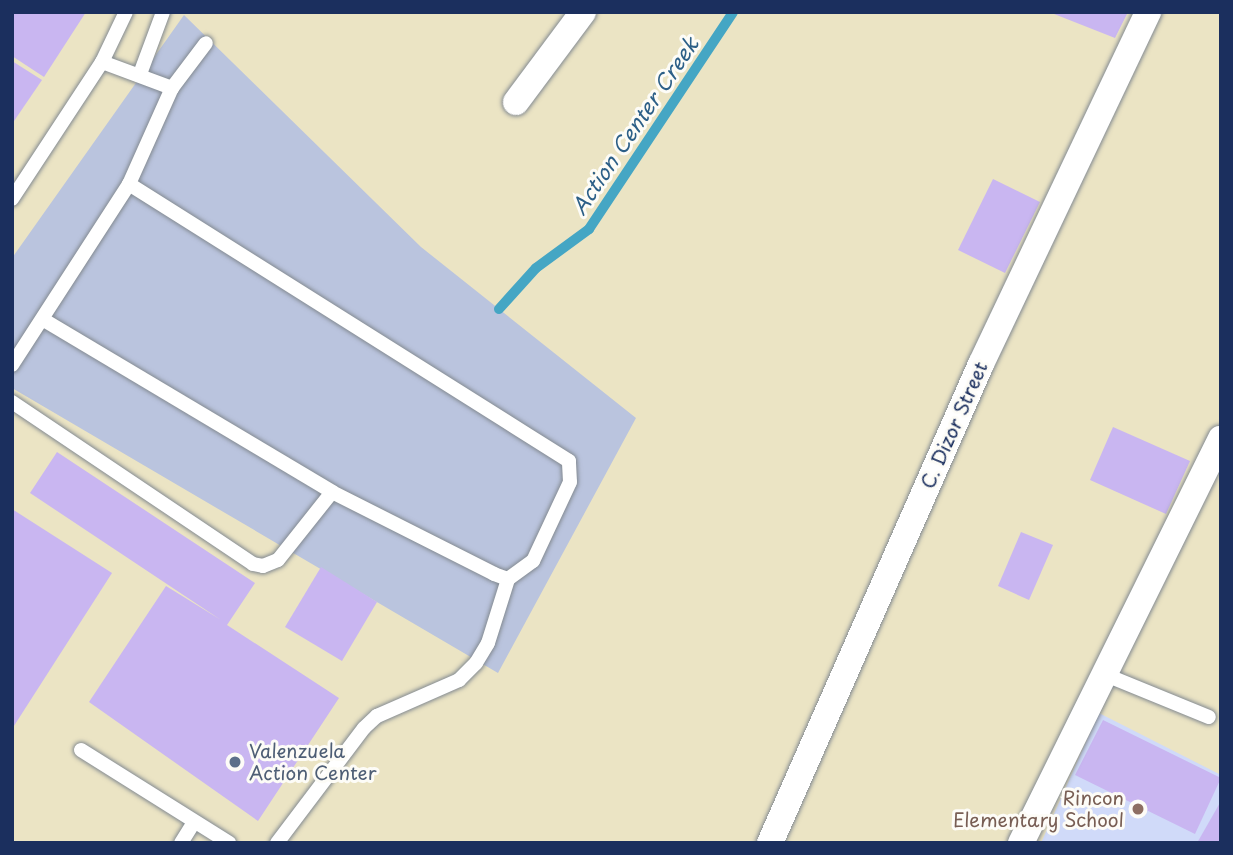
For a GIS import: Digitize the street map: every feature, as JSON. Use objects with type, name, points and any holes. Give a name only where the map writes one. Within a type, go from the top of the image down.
[{"type":"street","points":[[516,102],[583,12]]},
{"type":"street","name":"C. Dizor Street","points":[[770,843],[981,364],[1148,12]]},
{"type":"street","points":[[1021,843],[1221,439]]},
{"type":"lane","points":[[12,199],[102,62],[126,12]]},
{"type":"lane","points":[[140,74],[163,12]]},
{"type":"lane","points":[[12,365],[44,320],[129,184],[172,88],[206,43]]},
{"type":"lane","points":[[102,62],[172,88]]},
{"type":"lane","points":[[129,184],[569,461],[570,482],[533,561],[508,579],[488,643],[476,663],[459,680],[377,716],[364,728],[277,843]]},
{"type":"lane","points":[[44,320],[332,492],[508,579]]},
{"type":"lane","points":[[12,402],[253,564],[264,566],[278,560],[332,492]]},
{"type":"lane","points":[[1106,675],[1209,717]]},
{"type":"lane","points":[[81,751],[229,843]]},
{"type":"lane","points":[[181,843],[194,822]]},
{"type":"shaded area","points":[[184,15],[421,247],[636,418],[498,673],[12,388],[12,258]]},
{"type":"shaded area","name":"Rincon Elementary School","points":[[1099,713],[1221,775],[1221,843],[1041,843]]},
{"type":"building","points":[[12,12],[86,12],[44,77],[12,56]]},
{"type":"building","points":[[1049,12],[1128,12],[1115,38]]},
{"type":"building","points":[[12,61],[42,80],[12,124]]},
{"type":"building","points":[[993,179],[1040,202],[1005,273],[958,250]]},
{"type":"building","points":[[1113,427],[1190,461],[1166,514],[1090,480]]},
{"type":"building","name":"Valenzuela Action Center","points":[[57,452],[255,583],[227,625],[339,698],[258,821],[89,702],[166,586],[221,620],[30,493]]},
{"type":"building","points":[[12,509],[112,573],[12,729]]},
{"type":"building","points":[[1021,532],[1053,545],[1029,600],[998,586]]},
{"type":"building","points":[[321,567],[377,602],[342,661],[285,627]]},
{"type":"building","points":[[1103,720],[1221,778],[1195,834],[1075,775]]},
{"type":"building","points":[[1221,801],[1221,843],[1197,843]]},
{"type":"waterway","name":"Action Center Creek","points":[[499,309],[536,268],[589,229],[733,12]]},
{"type":"place","name":"Valenzuela Action Center","points":[[235,762]]},
{"type":"place","name":"Rincon Elementary School","points":[[1138,809]]}]
